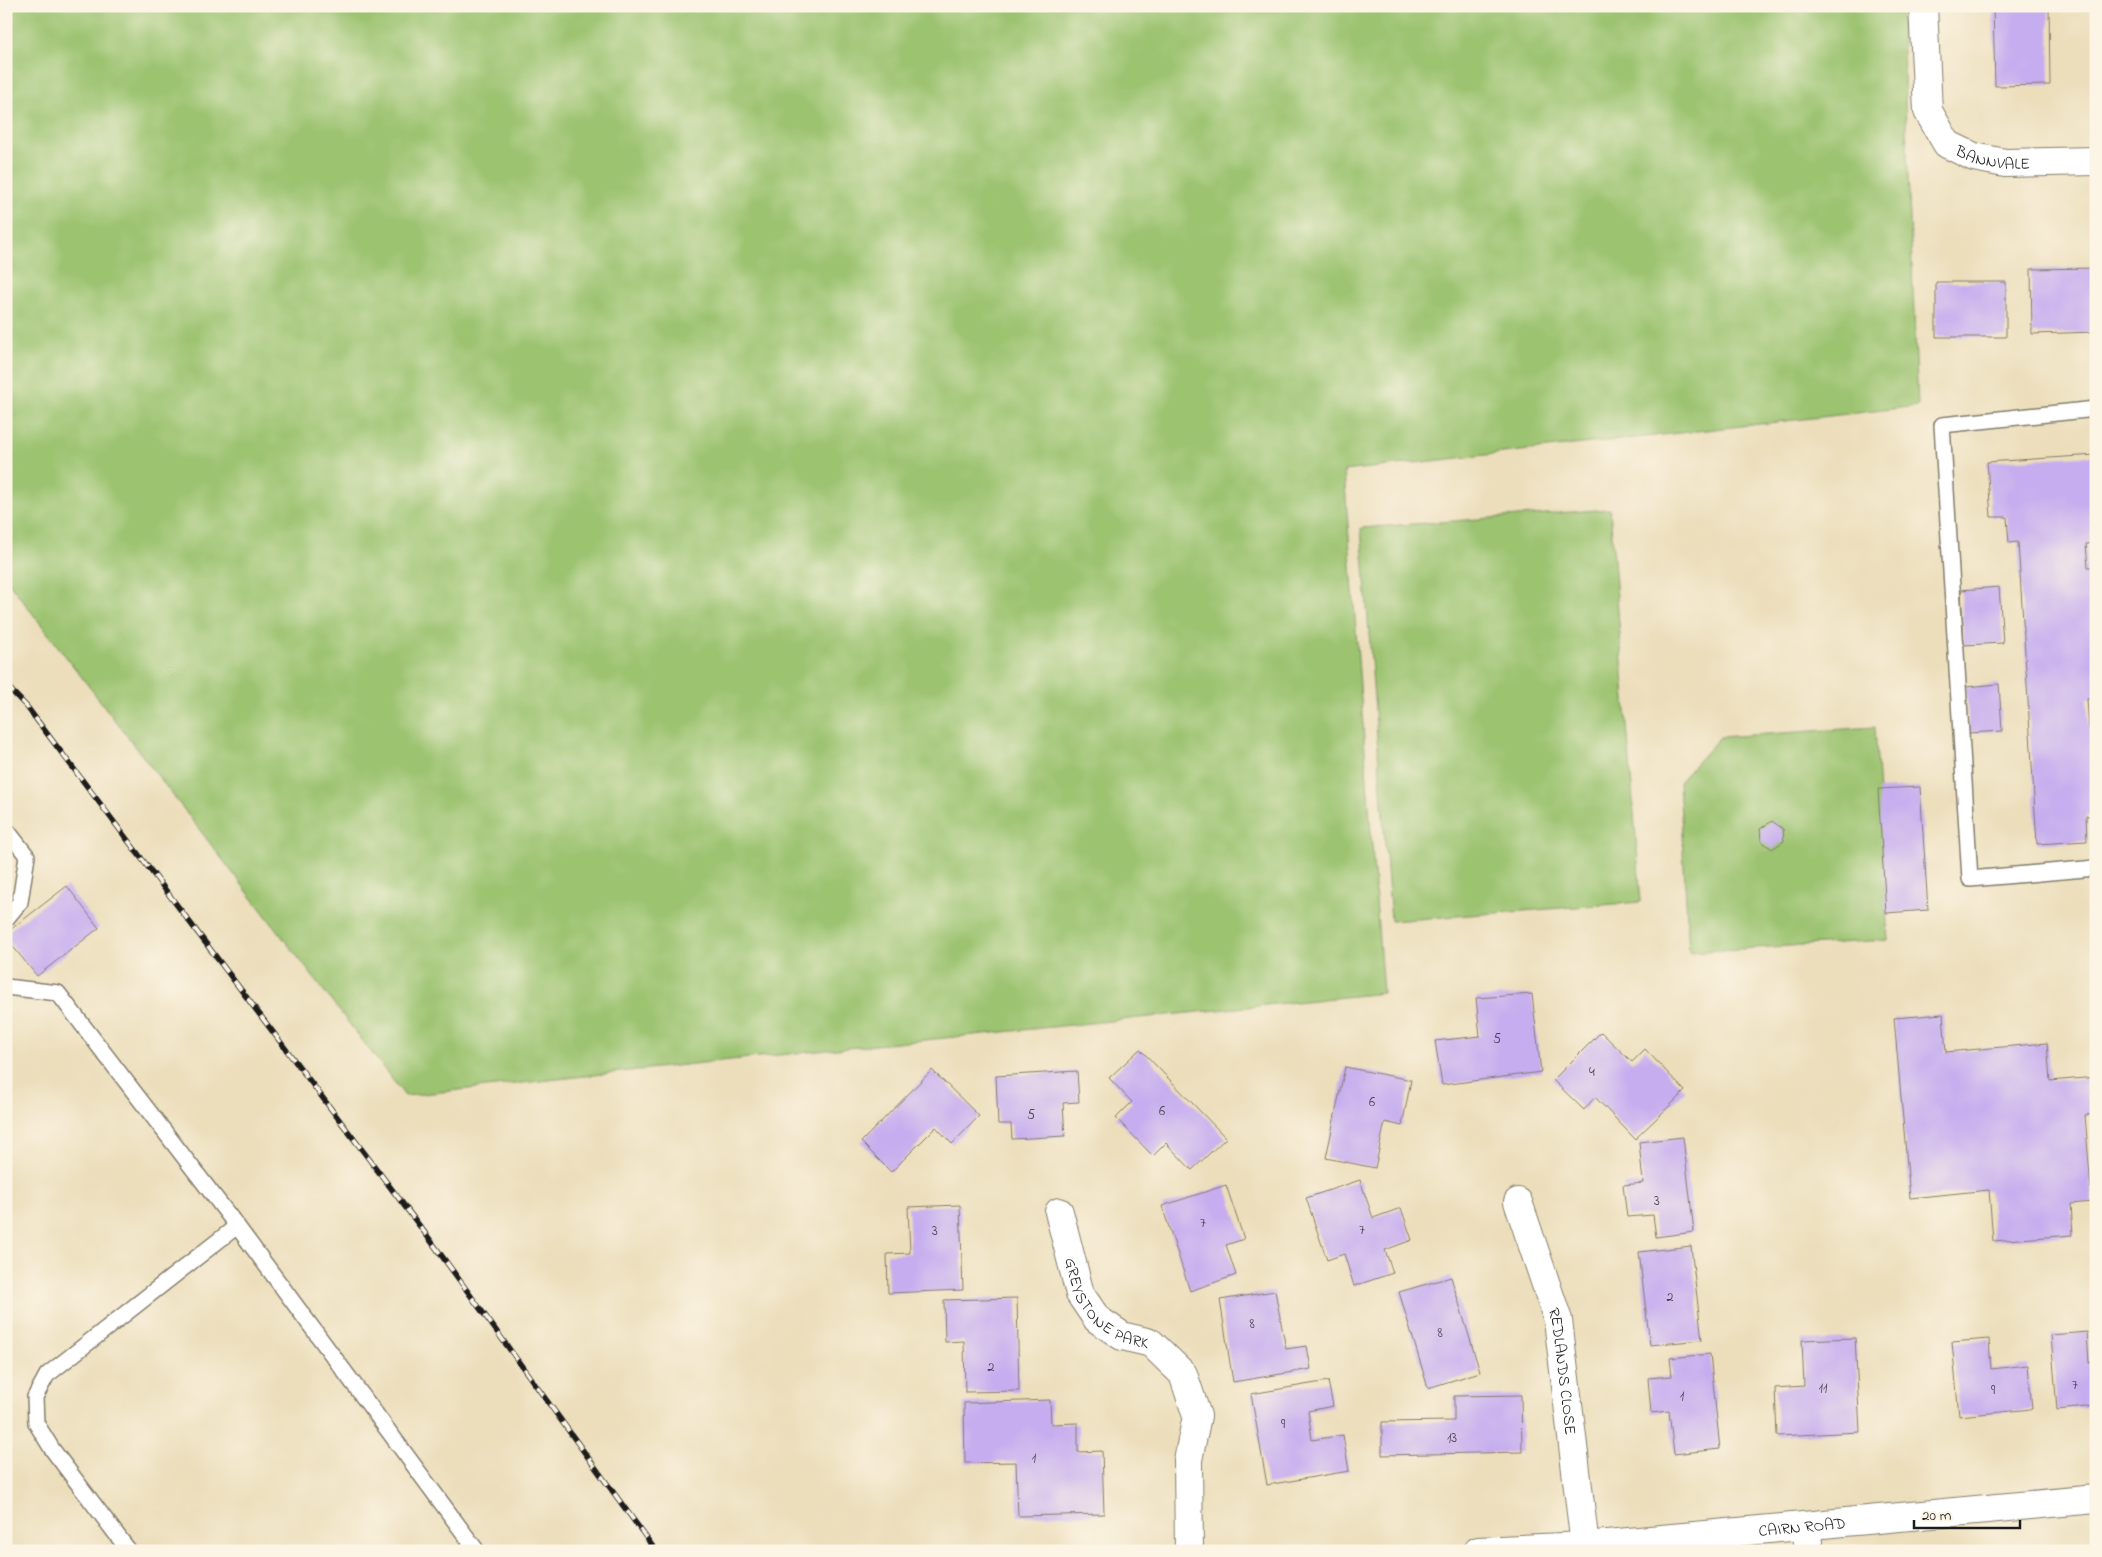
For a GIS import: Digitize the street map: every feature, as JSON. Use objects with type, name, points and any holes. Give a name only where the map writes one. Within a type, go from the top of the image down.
[{"type":"street","name":"BANNVALE","points":[[1923,6],[1928,111],[1947,144],[1974,157],[2005,163],[2096,161]]},
{"type":"street","name":"REDLANDS CLOSE","points":[[1518,1202],[1558,1320],[1585,1546]]},
{"type":"street","name":"GREYSTONE PARK","points":[[1059,1212],[1080,1294],[1097,1319],[1122,1336],[1151,1343],[1183,1374],[1197,1416],[1188,1460],[1189,1551]]},
{"type":"street","name":"CAIRN ROAD","points":[[1478,1551],[1808,1538],[2096,1499]]},
{"type":"lane","points":[[2096,408],[1942,425],[1970,878],[2096,868]]},
{"type":"lane","points":[[6,829],[27,856],[20,902],[6,919]]},
{"type":"lane","points":[[6,987],[58,993],[237,1226],[477,1551]]},
{"type":"lane","points":[[129,1551],[52,1449],[36,1424],[35,1397],[47,1374],[237,1226]]},
{"type":"green space","points":[[6,6],[1901,6],[1918,406],[1344,471],[1383,993],[711,1062],[405,1096],[6,579]]},
{"type":"green space","points":[[1610,509],[1641,902],[1391,921],[1361,528]]},
{"type":"green space","points":[[1875,727],[1888,940],[1689,952],[1679,782],[1720,737]]},
{"type":"building","points":[[1993,6],[2049,6],[2050,85],[1995,86]]},
{"type":"building","points":[[2096,268],[2096,332],[2032,334],[2031,269]]},
{"type":"building","points":[[1936,282],[2006,282],[2006,337],[1936,337]]},
{"type":"building","points":[[2096,455],[2096,543],[2086,544],[2088,567],[2096,567],[2096,698],[2087,699],[2089,729],[2096,729],[2096,778],[2094,778],[2096,815],[2086,816],[2087,841],[2037,844],[2018,542],[2009,543],[2007,517],[1991,517],[1987,462]]},
{"type":"building","points":[[1999,587],[2003,643],[1964,645],[1961,590]]},
{"type":"building","points":[[1999,684],[2002,731],[1969,733],[1966,687]]},
{"type":"building","points":[[1920,787],[1928,910],[1886,913],[1878,789]]},
{"type":"building","points":[[1772,821],[1783,829],[1784,841],[1772,849],[1761,841],[1760,829]]},
{"type":"building","points":[[67,886],[99,928],[37,976],[6,938],[6,933]]},
{"type":"building","points":[[1532,994],[1541,1072],[1442,1085],[1435,1041],[1480,1036],[1476,998]]},
{"type":"building","points":[[1943,1014],[1946,1052],[2047,1043],[2050,1081],[2096,1077],[2096,1114],[2085,1115],[2092,1202],[2071,1204],[2073,1235],[1993,1241],[1989,1190],[1910,1198],[1894,1018]]},
{"type":"building","points":[[1601,1032],[1632,1062],[1645,1049],[1685,1091],[1635,1139],[1595,1097],[1584,1110],[1553,1080]]},
{"type":"building","points":[[1140,1049],[1226,1138],[1192,1170],[1166,1143],[1153,1156],[1116,1118],[1132,1102],[1109,1078]]},
{"type":"building","points":[[1345,1067],[1411,1080],[1402,1126],[1385,1122],[1375,1168],[1326,1158]]},
{"type":"building","points":[[932,1070],[979,1116],[952,1144],[936,1127],[891,1172],[861,1142]]},
{"type":"building","points":[[1077,1071],[1079,1102],[1063,1103],[1065,1136],[1012,1139],[1011,1124],[998,1124],[996,1076]]},
{"type":"building","points":[[1683,1137],[1694,1232],[1656,1237],[1653,1215],[1627,1217],[1623,1185],[1643,1183],[1639,1142]]},
{"type":"building","points":[[1360,1180],[1373,1218],[1401,1208],[1412,1240],[1385,1250],[1393,1273],[1354,1286],[1344,1254],[1327,1260],[1306,1198]]},
{"type":"building","points":[[1226,1185],[1244,1239],[1226,1245],[1236,1275],[1190,1291],[1162,1206]]},
{"type":"building","points":[[960,1205],[963,1290],[888,1293],[887,1254],[910,1253],[908,1207]]},
{"type":"building","points":[[1691,1246],[1702,1340],[1650,1345],[1639,1252]]},
{"type":"building","points":[[1451,1277],[1480,1372],[1428,1388],[1399,1292]]},
{"type":"building","points":[[1275,1291],[1286,1349],[1307,1346],[1311,1369],[1233,1382],[1220,1300]]},
{"type":"building","points":[[1017,1298],[1019,1391],[965,1392],[964,1341],[945,1342],[944,1300]]},
{"type":"building","points":[[2087,1332],[2089,1362],[2096,1361],[2096,1406],[2057,1410],[2051,1335]]},
{"type":"building","points":[[1855,1338],[1860,1432],[1777,1436],[1775,1388],[1804,1386],[1802,1340]]},
{"type":"building","points":[[1989,1339],[1991,1369],[2028,1365],[2032,1409],[1959,1416],[1952,1342]]},
{"type":"building","points":[[1710,1354],[1720,1449],[1674,1454],[1669,1411],[1651,1413],[1648,1378],[1672,1376],[1670,1358]]},
{"type":"building","points":[[1328,1381],[1333,1406],[1308,1411],[1312,1440],[1343,1435],[1349,1471],[1267,1485],[1251,1394]]},
{"type":"building","points":[[1521,1395],[1522,1452],[1382,1455],[1382,1422],[1454,1421],[1454,1396]]},
{"type":"building","points":[[1050,1400],[1051,1424],[1078,1423],[1078,1452],[1102,1451],[1104,1514],[1018,1516],[1016,1462],[965,1463],[964,1403]]},
{"type":"railway","points":[[6,685],[27,707],[431,1241],[656,1551]]}]
